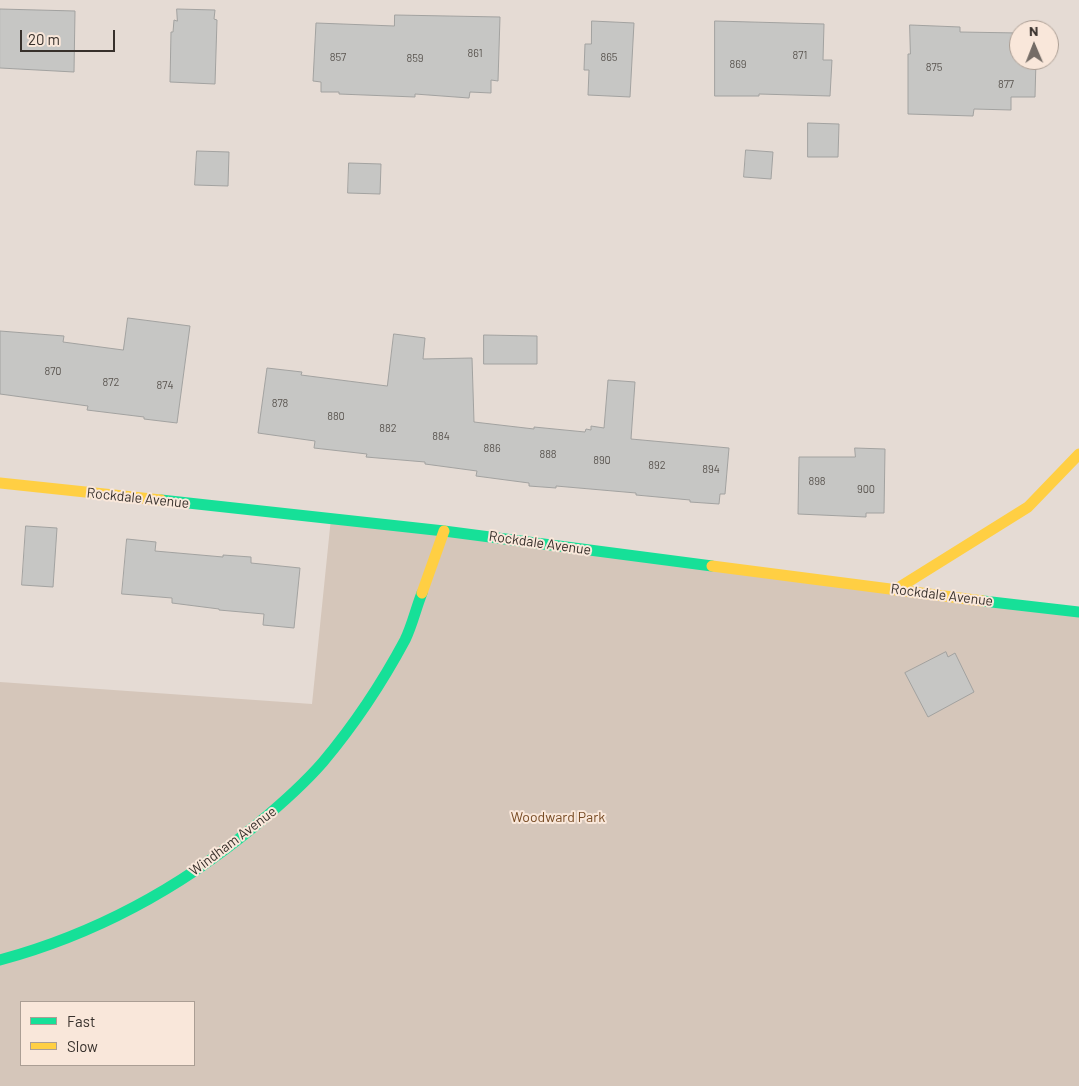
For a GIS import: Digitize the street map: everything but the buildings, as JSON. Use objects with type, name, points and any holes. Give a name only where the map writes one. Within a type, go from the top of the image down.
[{"type":"street","points":[[895,590],[1028,507],[1079,454]]},
{"type":"street","name":"Rockdale Avenue","points":[[0,483],[444,531],[1079,612]]},
{"type":"street","name":"Windham Avenue","points":[[0,960],[40,949],[107,922],[163,891],[232,845],[279,806],[322,763],[368,703],[406,638],[444,531]]},
{"type":"green space","name":"Woodward Park","points":[[331,518],[1079,612],[1079,1086],[0,1086],[0,682],[312,704]]},
{"type":"traffic: fast","points":[[161,500],[444,531],[712,566]]},
{"type":"traffic: fast","points":[[0,960],[70,937],[135,907],[197,869],[256,825],[299,787],[323,762],[346,733],[387,672],[405,640],[422,593]]},
{"type":"traffic: fast","points":[[983,601],[1079,612]]},
{"type":"traffic: slow","points":[[895,590],[1028,507],[1079,454]]},
{"type":"traffic: slow","points":[[0,483],[161,500]]},
{"type":"traffic: slow","points":[[422,593],[444,531]]},
{"type":"traffic: slow","points":[[712,566],[983,601]]}]
